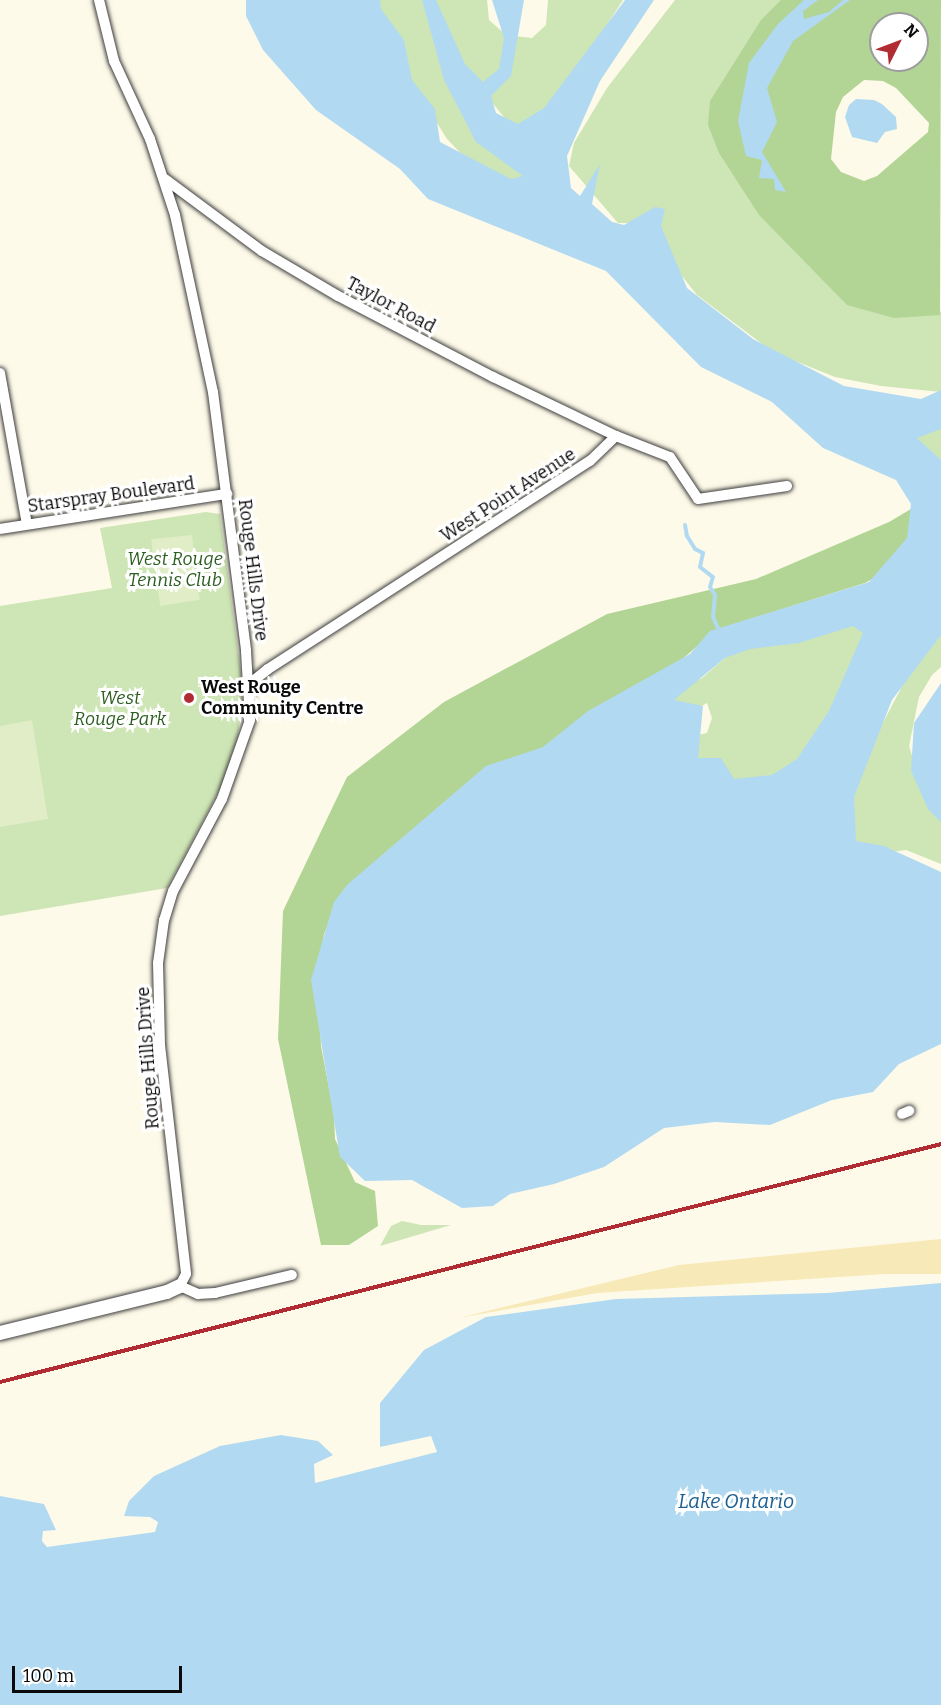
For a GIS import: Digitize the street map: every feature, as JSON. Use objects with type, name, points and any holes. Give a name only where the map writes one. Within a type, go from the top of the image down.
[{"type":"street","name":"Rouge Hills Drive","points":[[99,0],[114,61],[165,179],[213,392],[246,651],[250,720],[237,763],[222,799],[173,891],[164,920],[158,963],[160,1044],[186,1274],[180,1286]]},
{"type":"street","name":"Taylor Road","points":[[165,179],[262,251],[338,296],[493,377],[616,436]]},
{"type":"street","points":[[0,373],[27,524]]},
{"type":"street","points":[[616,436],[670,457],[698,499],[788,486]]},
{"type":"street","name":"West Point Avenue","points":[[247,686],[268,669],[590,461],[616,436]]},
{"type":"street","name":"Starspray Boulevard","points":[[0,530],[227,494]]},
{"type":"street","points":[[0,1333],[167,1292],[180,1286],[198,1294],[215,1293],[292,1275]]},
{"type":"green space","points":[[373,0],[487,0],[489,20],[506,35],[532,38],[546,25],[548,0],[623,0],[542,124],[519,135],[470,76],[530,172],[531,192],[467,160],[447,139],[432,115],[402,82]]},
{"type":"green space","points":[[675,0],[782,0],[713,98],[941,312],[941,392],[881,386],[835,377],[773,352],[697,295],[681,275],[659,223],[618,223],[569,166],[574,143],[607,88]]},
{"type":"green space","points":[[781,0],[941,0],[940,315],[894,318],[847,305],[759,215],[719,153],[708,125],[710,101],[761,20]],"holes":[[[864,80],[883,81],[896,88],[929,123],[928,132],[877,176],[864,181],[841,172],[831,159],[836,112],[843,97]]]},
{"type":"green space","points":[[941,420],[941,461],[905,430]]},
{"type":"green space","points":[[916,506],[917,541],[897,566],[865,583],[716,630],[672,668],[337,905],[324,934],[318,980],[321,1046],[334,1114],[335,1139],[355,1182],[375,1191],[378,1226],[349,1245],[321,1245],[278,1039],[283,911],[347,777],[444,702],[607,614],[756,579],[889,522]]},
{"type":"green space","name":"West Rouge Park","points":[[206,512],[220,514],[243,689],[238,736],[223,783],[167,888],[0,916],[0,606],[112,588],[100,528]]},
{"type":"green space","points":[[192,535],[194,554],[153,558],[151,539]]},
{"type":"green space","name":"West Rouge Tennis Club","points":[[194,558],[197,577],[157,583],[154,564]]},
{"type":"green space","points":[[197,582],[200,600],[160,606],[157,588]]},
{"type":"green space","points":[[874,619],[821,746],[721,838],[688,737],[707,733],[712,718],[707,703],[578,779],[665,696],[702,678],[740,645],[757,640],[791,644]]},
{"type":"green space","points":[[941,628],[941,667],[932,675],[919,697],[909,746],[917,772],[941,800],[941,864],[906,850],[855,857],[845,812],[876,736],[918,656]]},
{"type":"green space","points":[[32,720],[48,819],[0,827],[0,726]]},
{"type":"green space","points":[[402,1221],[421,1225],[451,1225],[380,1246],[391,1226]]},
{"type":"sand","points":[[941,1239],[941,1274],[885,1274],[597,1293],[458,1318],[679,1265]]},
{"type":"water","points":[[246,0],[380,0],[381,9],[404,40],[412,80],[435,109],[440,142],[511,179],[523,176],[476,142],[444,80],[422,0],[436,0],[465,64],[483,82],[499,69],[504,38],[492,0],[524,0],[511,76],[491,96],[496,113],[518,124],[544,108],[625,0],[654,0],[600,81],[567,156],[571,188],[580,196],[600,164],[592,204],[612,222],[624,225],[655,207],[665,209],[661,226],[687,288],[753,339],[844,386],[921,399],[941,390],[941,429],[917,438],[941,460],[941,635],[892,700],[854,797],[856,841],[884,846],[941,872],[941,1044],[899,1064],[873,1092],[832,1100],[770,1125],[715,1122],[664,1128],[604,1167],[554,1184],[510,1194],[493,1206],[462,1208],[412,1180],[365,1181],[340,1157],[311,980],[334,902],[348,884],[486,766],[543,747],[588,711],[690,654],[710,631],[869,582],[907,538],[911,504],[896,480],[823,448],[772,402],[701,367],[606,271],[428,199],[400,169],[316,110],[263,50],[246,16]],"holes":[[[853,626],[863,633],[829,711],[797,759],[772,775],[734,779],[721,758],[698,758],[703,706],[674,700],[725,658],[750,649],[799,643]]]},
{"type":"water","points":[[804,0],[818,0],[803,11],[804,19],[829,12],[843,0],[850,0],[793,41],[767,88],[777,122],[762,152],[786,192],[775,190],[774,179],[759,178],[762,160],[746,156],[738,121],[749,63],[778,24]]},
{"type":"water","points":[[856,99],[874,100],[882,104],[896,117],[897,129],[885,132],[877,143],[852,137],[845,117],[849,105]]},
{"type":"water","points":[[941,683],[941,822],[928,809],[911,771],[914,723]]},
{"type":"water","name":"Lake Ontario","points":[[941,1283],[941,1705],[0,1705],[0,1496],[44,1504],[56,1530],[43,1531],[42,1541],[47,1547],[155,1532],[158,1522],[150,1517],[124,1516],[129,1501],[154,1476],[220,1446],[281,1435],[318,1441],[333,1455],[314,1464],[315,1483],[437,1452],[431,1436],[380,1447],[380,1403],[424,1350],[486,1317],[616,1299],[827,1293]]},
{"type":"waterway","points":[[685,525],[687,536],[695,549],[703,553],[700,567],[713,577],[710,587],[715,595],[713,617],[718,628]]},
{"type":"railway","points":[[0,1382],[941,1144]]},
{"type":"place","name":"West Rouge Community Centre","points":[[189,698]]}]
